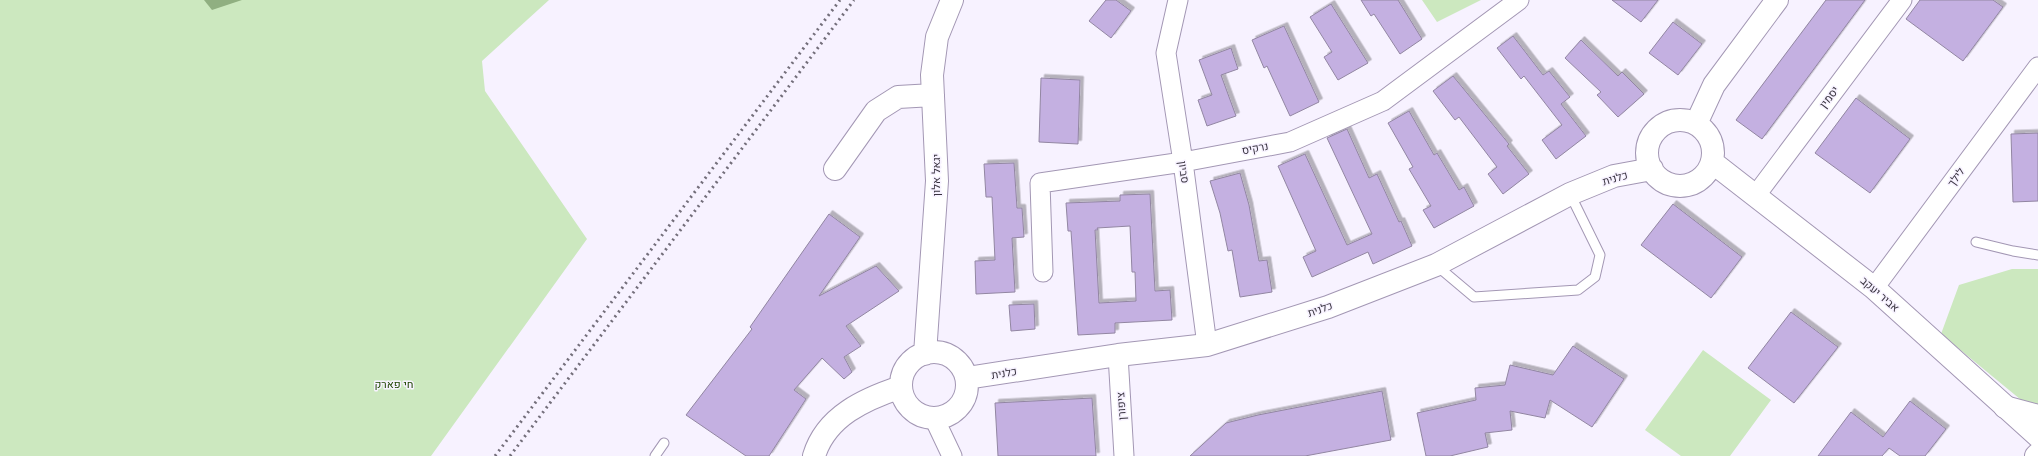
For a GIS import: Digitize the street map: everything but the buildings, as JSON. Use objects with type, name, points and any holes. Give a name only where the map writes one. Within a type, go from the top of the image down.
[{"type":"street","name":"יגאל אלון","points":[[925,354],[937,181],[932,75],[937,37],[952,0]]},
{"type":"street","name":"סביון","points":[[1178,0],[1166,53],[1183,162],[1207,345]]},
{"type":"street","name":"נרקיס","points":[[1043,272],[1040,183],[1183,162],[1290,142],[1383,101],[1519,0]]},
{"type":"street","points":[[1696,124],[1714,85],[1777,0]]},
{"type":"street","name":"יסמין","points":[[1756,195],[1902,0]]},
{"type":"street","name":"לילך","points":[[1874,288],[2032,84],[2038,67]]},
{"type":"street","points":[[835,169],[876,111],[898,97],[933,95]]},
{"type":"street","points":[[1675,121],[1686,121],[1696,124],[1711,140],[1713,151],[1712,162],[1708,172],[1700,180],[1684,186],[1668,184],[1659,178],[1652,170],[1648,160],[1648,149],[1651,139],[1665,124],[1675,121]]},
{"type":"street","name":"אביר יעקב","points":[[1712,162],[1874,288],[2038,436]]},
{"type":"street","name":"כלנית","points":[[967,378],[1118,355],[1207,345],[1328,307],[1436,265],[1570,194],[1614,176],[1652,170]]},
{"type":"street","points":[[936,352],[947,355],[956,360],[963,368],[967,378],[967,389],[964,399],[958,408],[949,414],[934,418],[918,414],[909,407],[904,398],[901,387],[903,376],[908,366],[915,358],[936,352]]},
{"type":"street","name":"ציפורן","points":[[1118,355],[1124,456]]},
{"type":"street","points":[[814,456],[816,449],[831,426],[849,410],[870,398],[901,387]]},
{"type":"street","points":[[2005,407],[2038,416]]},
{"type":"street","points":[[934,418],[952,456]]},
{"type":"lane","points":[[1436,265],[1474,297],[1578,290],[1595,277],[1600,255],[1570,194]]},
{"type":"lane","points":[[1976,242],[2012,251],[2038,254]]},
{"type":"lane","points":[[655,456],[664,443]]},
{"type":"green space","name":"חי פארק","points":[[0,0],[549,0],[482,61],[485,91],[587,239],[431,456],[0,456]]},
{"type":"green space","points":[[1422,0],[1481,0],[1437,22]]},
{"type":"green space","points":[[2012,269],[2038,269],[2038,405],[2026,404],[1941,334],[1959,285]]},
{"type":"green space","points":[[1703,350],[1771,400],[1730,456],[1681,456],[1645,430]]},
{"type":"shaded area","points":[[204,0],[242,0],[212,10]]},
{"type":"railway","points":[[495,456],[840,0]]},
{"type":"railway","points":[[510,456],[854,0]]}]
